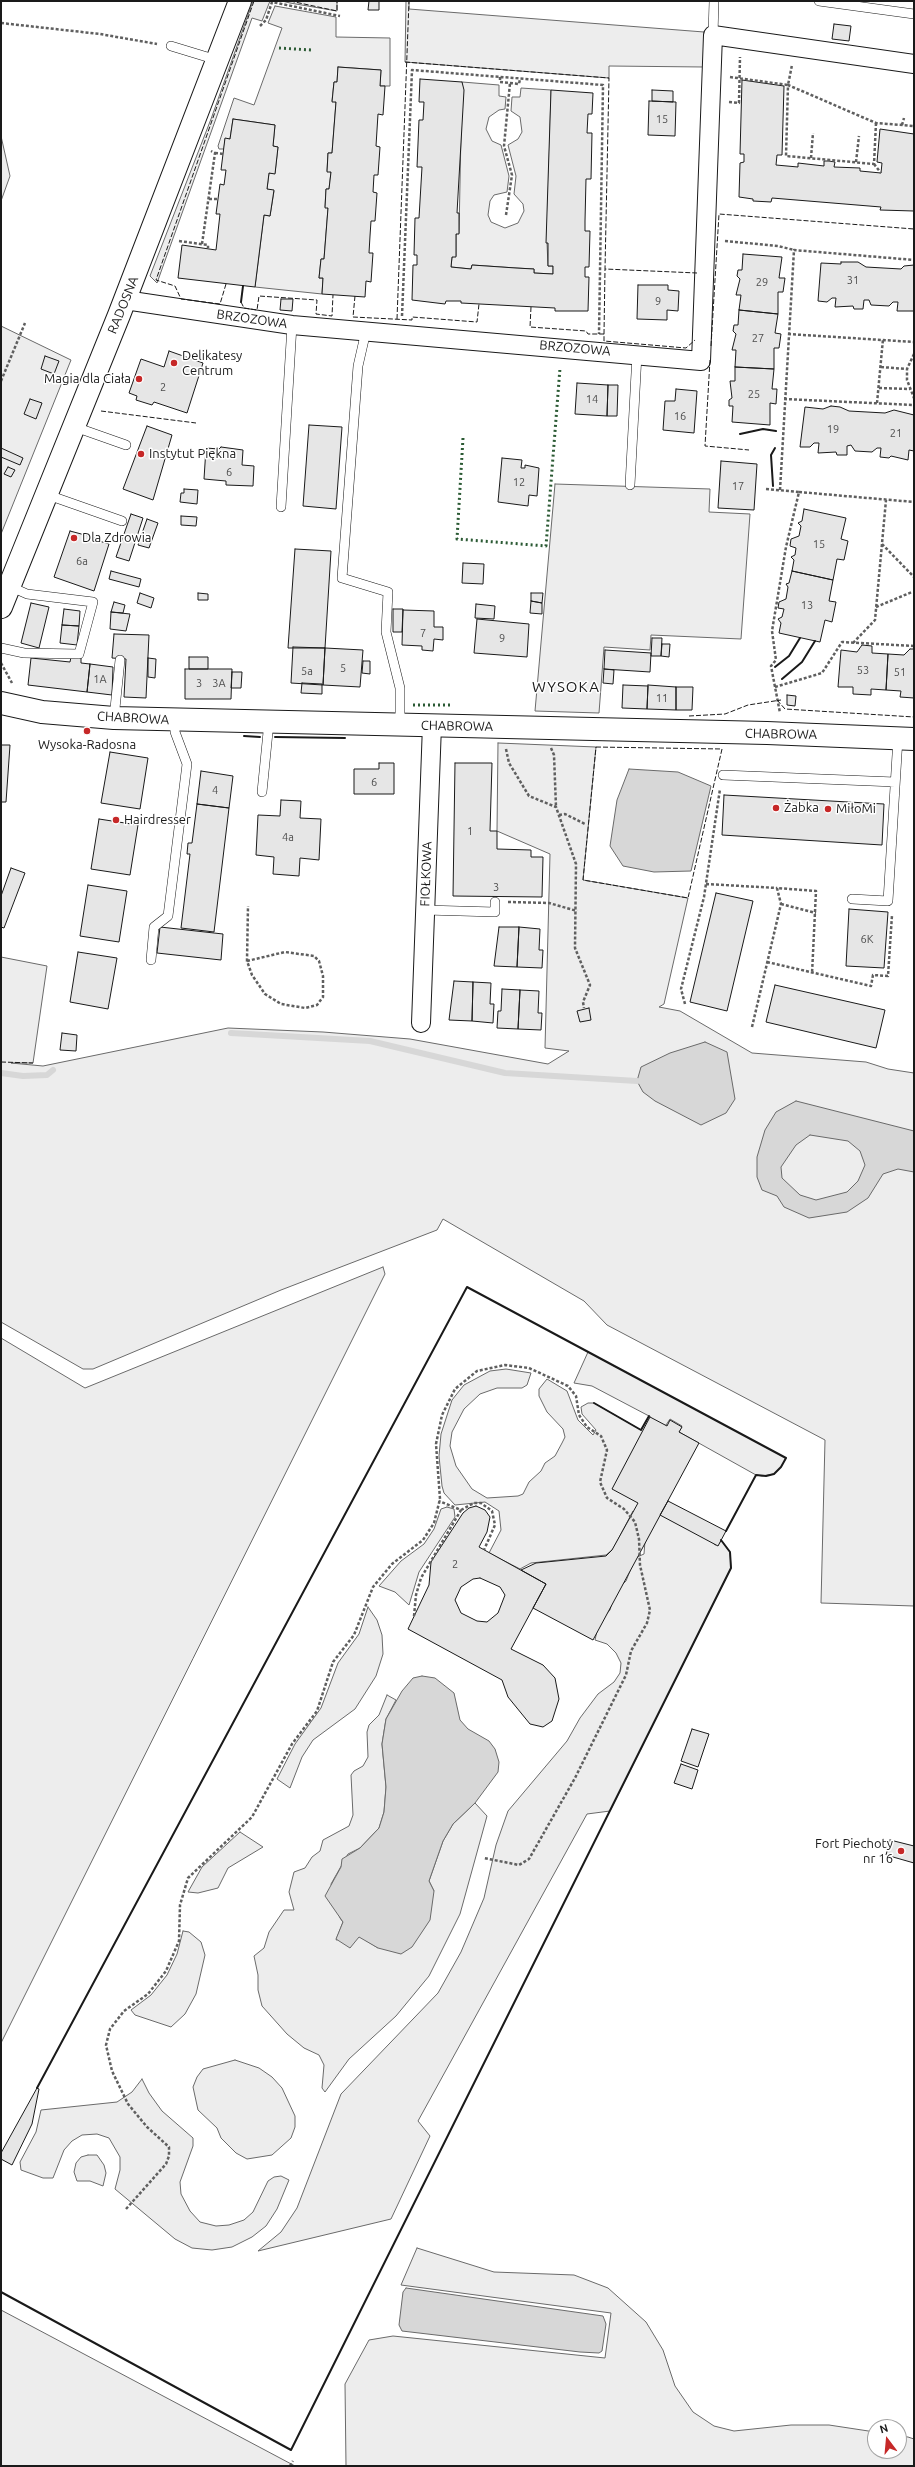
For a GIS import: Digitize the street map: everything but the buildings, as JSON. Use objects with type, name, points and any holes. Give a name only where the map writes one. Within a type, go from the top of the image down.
[{"type":"street","name":"RADOSNA","points":[[1,607],[5,585],[48,495],[240,1]]},
{"type":"street","points":[[713,35],[914,64]]},
{"type":"street","name":"BRZOZOWA","points":[[125,300],[292,325],[599,350],[702,360],[713,35]]},
{"type":"street","name":"CHABROWA","points":[[1,703],[42,712],[114,718],[432,725],[906,739]]},
{"type":"street","name":"FIOŁKOWA","points":[[421,1023],[432,725]]},
{"type":"lane","points":[[713,35],[714,1]]},
{"type":"lane","points":[[819,1],[914,14]]},
{"type":"lane","points":[[171,46],[218,60]]},
{"type":"lane","points":[[281,507],[292,325]]},
{"type":"lane","points":[[366,331],[358,366],[342,578],[388,592],[386,632],[400,688],[400,725]]},
{"type":"lane","points":[[630,485],[638,354]]},
{"type":"lane","points":[[75,427],[126,445]]},
{"type":"lane","points":[[48,495],[122,521]]},
{"type":"lane","points":[[1,648],[24,653],[79,654],[93,602],[27,594],[5,585]]},
{"type":"lane","points":[[114,718],[120,660]]},
{"type":"lane","points":[[151,960],[154,928],[168,916],[187,764],[176,732],[175,720]]},
{"type":"lane","points":[[262,792],[269,722]]},
{"type":"lane","points":[[852,899],[888,901],[895,782],[906,739]]},
{"type":"lane","points":[[723,775],[895,782]]},
{"type":"lane","points":[[425,910],[495,912],[495,902]]},
{"type":"path","points":[[260,26],[266,20],[272,2],[340,16]]},
{"type":"path","points":[[1,23],[100,34],[171,46]]},
{"type":"path","points":[[711,102],[739,102],[741,39]]},
{"type":"path","points":[[795,47],[788,85],[786,156],[874,164],[882,173]]},
{"type":"path","points":[[401,334],[412,70],[603,85],[599,350]]},
{"type":"path","points":[[712,75],[788,85],[876,123],[914,126]]},
{"type":"path","points":[[500,77],[500,82],[519,84],[520,79]]},
{"type":"path","points":[[506,215],[512,175],[504,146],[510,83]]},
{"type":"path","points":[[902,125],[904,118]]},
{"type":"path","points":[[874,164],[876,123]]},
{"type":"path","points":[[811,158],[813,133]]},
{"type":"path","points":[[856,162],[859,136]]},
{"type":"path","points":[[211,151],[224,154]]},
{"type":"path","points":[[202,244],[215,153]]},
{"type":"path","points":[[209,199],[218,199]]},
{"type":"path","points":[[179,241],[208,245],[208,248]]},
{"type":"path","points":[[717,241],[778,246],[794,250],[914,260]]},
{"type":"path","points":[[780,490],[782,424],[794,250]]},
{"type":"path","points":[[1,381],[25,323]]},
{"type":"path","points":[[788,334],[914,342]]},
{"type":"path","points":[[877,403],[883,339]]},
{"type":"path","points":[[914,354],[907,369],[910,389],[914,398]]},
{"type":"path","points":[[881,367],[907,369]]},
{"type":"path","points":[[879,388],[910,389]]},
{"type":"path","points":[[784,399],[914,405]]},
{"type":"path","points":[[766,489],[914,502]]},
{"type":"path","points":[[780,715],[771,666],[776,660],[772,631],[786,547],[799,492]]},
{"type":"path","points":[[852,643],[875,620],[886,500]]},
{"type":"path","points":[[882,544],[914,577]]},
{"type":"path","points":[[876,607],[912,592]]},
{"type":"path","points":[[775,687],[822,673],[842,642],[914,646]]},
{"type":"path","points":[[548,741],[554,755],[556,807],[576,864],[577,911],[575,948],[590,985],[583,1002],[584,1008]]},
{"type":"path","points":[[505,744],[510,763],[529,796],[556,807]]},
{"type":"path","points":[[685,1004],[681,989],[704,897],[723,775]]},
{"type":"path","points":[[559,815],[566,814],[585,824]]},
{"type":"path","points":[[706,884],[816,891],[812,974]]},
{"type":"path","points":[[752,1027],[781,904],[777,888]]},
{"type":"path","points":[[549,903],[577,911]]},
{"type":"path","points":[[781,904],[816,913]]},
{"type":"path","points":[[246,961],[285,952],[314,956],[319,961],[323,976],[323,997],[317,1005],[305,1008],[273,1000],[257,983],[246,961],[248,906]]},
{"type":"path","points":[[767,962],[812,974],[871,986],[873,975],[888,976],[892,911]]},
{"type":"path","points":[[126,2209],[166,2164],[169,2156],[168,2147],[128,2104],[112,2072],[106,2045],[110,2029],[124,2011],[148,1994],[166,1971],[179,1941],[180,1905],[188,1878],[252,1817],[292,1744],[317,1711],[333,1662],[354,1635],[373,1587],[392,1564],[423,1540],[434,1523],[439,1501],[436,1444],[442,1415],[455,1389],[477,1371],[505,1365],[529,1368],[568,1386],[576,1396],[579,1415],[587,1427],[601,1436],[607,1450],[600,1482],[607,1498],[624,1509],[635,1522],[639,1538],[640,1565],[650,1610],[647,1623],[631,1651],[626,1675],[575,1778],[529,1859],[519,1865],[484,1858]]},
{"type":"path","points":[[439,1501],[462,1510]]},
{"type":"path","points":[[414,1616],[416,1595],[421,1578],[462,1510],[474,1503],[481,1503],[492,1511],[496,1525],[484,1550]]},
{"type":"path","points":[[290,2466],[293,2461]]},
{"type":"shaded area","points":[[253,1],[270,1],[262,21],[252,18],[157,283],[150,276],[211,119]]},
{"type":"shaded area","points":[[282,1],[337,1],[337,11],[290,3]]},
{"type":"shaded area","points":[[406,1],[409,1],[409,9],[704,32],[704,67],[609,66],[609,78],[405,62]]},
{"type":"shaded area","points":[[275,6],[336,17],[336,37],[390,38],[390,86],[380,86],[381,70],[338,67],[337,82],[334,82],[332,101],[336,102],[332,153],[328,153],[327,171],[331,172],[329,189],[326,189],[325,207],[328,208],[324,259],[321,259],[319,278],[323,278],[322,294],[255,287],[264,215],[270,216],[274,191],[267,189],[269,173],[275,173],[278,147],[273,146],[275,125],[233,119],[230,139],[225,139],[224,149],[219,149],[218,146],[234,98],[254,105],[282,28],[268,23]]},
{"type":"shaded area","points":[[462,82],[499,85],[499,96],[506,97],[505,109],[499,110],[489,117],[486,129],[492,141],[501,145],[509,176],[507,192],[494,195],[490,201],[488,215],[491,222],[505,228],[518,223],[524,211],[523,204],[514,194],[516,176],[508,145],[518,139],[522,132],[520,117],[511,111],[512,97],[520,97],[521,88],[551,90],[547,243],[548,266],[553,266],[553,274],[534,273],[534,269],[472,265],[471,269],[451,267],[452,257],[456,256],[456,234],[459,233]]},
{"type":"shaded area","points":[[1,136],[10,176],[1,201]]},
{"type":"shaded area","points":[[1,326],[71,360],[1,534]]},
{"type":"shaded area","points":[[555,484],[710,489],[709,512],[750,514],[741,639],[651,635],[650,650],[604,647],[599,713],[535,711]]},
{"type":"shaded area","points":[[498,743],[596,747],[583,880],[688,898],[664,1004],[659,1007],[680,1011],[752,1053],[866,1062],[888,1069],[914,1073],[914,1606],[821,1603],[825,1440],[607,1325],[584,1301],[443,1219],[437,1230],[281,1290],[93,1369],[83,1369],[1,1322],[1,957],[47,966],[33,1063],[11,1063],[43,1066],[228,1028],[323,1032],[410,1039],[548,1064],[569,1051],[545,1048],[550,854],[497,831]]},
{"type":"shaded area","points":[[629,769],[678,772],[711,786],[691,871],[654,872],[623,866],[610,846],[617,800]]},
{"type":"shaded area","points":[[705,1042],[727,1052],[735,1099],[726,1113],[701,1125],[655,1101],[643,1092],[637,1081],[641,1067],[670,1053]]},
{"type":"shaded area","points":[[796,1101],[914,1131],[914,1172],[898,1169],[883,1174],[868,1198],[847,1212],[809,1218],[784,1207],[777,1196],[762,1190],[757,1177],[757,1157],[765,1130],[776,1112]],"holes":[[[810,1135],[848,1141],[860,1151],[865,1165],[858,1181],[847,1192],[816,1200],[800,1195],[782,1178],[781,1167],[796,1145]]]},
{"type":"shaded area","points":[[383,1267],[385,1274],[1,2043],[1,1338],[85,1388]]},
{"type":"shaded area","points":[[588,1352],[786,1458],[781,1467],[774,1474],[762,1476],[756,1475],[679,1432],[682,1426],[670,1419],[666,1425],[652,1436],[665,1502],[686,1516],[715,1545],[719,1544],[721,1540],[730,1552],[731,1568],[610,1811],[587,1814],[418,2121],[430,2136],[391,2219],[258,2251],[281,2232],[297,2208],[341,2094],[438,1993],[461,1952],[484,1898],[496,1845],[508,1811],[567,1741],[580,1718],[598,1694],[614,1682],[620,1673],[621,1663],[616,1653],[607,1644],[595,1640],[599,1622],[610,1610],[615,1592],[626,1581],[635,1558],[644,1554],[645,1541],[640,1525],[633,1511],[613,1549],[606,1555],[531,1563],[520,1569],[489,1553],[501,1530],[499,1511],[485,1502],[455,1505],[444,1493],[439,1456],[441,1434],[452,1400],[464,1385],[490,1371],[506,1369],[531,1373],[527,1385],[522,1388],[497,1388],[480,1394],[464,1409],[452,1432],[450,1446],[456,1466],[472,1489],[487,1498],[518,1496],[523,1494],[529,1482],[541,1471],[545,1463],[555,1456],[562,1443],[565,1437],[563,1429],[547,1412],[539,1396],[539,1389],[547,1379],[567,1391],[578,1420],[593,1435],[596,1430],[582,1414],[581,1407],[588,1403],[594,1403],[641,1430],[649,1416],[592,1386],[574,1383]]},
{"type":"shaded area","points":[[447,1507],[454,1509],[455,1517],[419,1572],[409,1605],[395,1592],[379,1586],[401,1561],[424,1544],[434,1529],[441,1509]]},
{"type":"shaded area","points":[[368,1607],[377,1620],[382,1635],[383,1654],[376,1676],[355,1709],[313,1740],[302,1757],[290,1788],[277,1779],[295,1744],[321,1708],[338,1663],[359,1634]]},
{"type":"shaded area","points":[[422,1676],[435,1678],[454,1693],[460,1720],[468,1729],[489,1741],[495,1749],[499,1762],[498,1772],[475,1803],[453,1824],[443,1841],[429,1881],[434,1891],[430,1920],[412,1947],[401,1954],[378,1948],[359,1937],[350,1948],[336,1939],[343,1922],[325,1896],[341,1867],[342,1859],[360,1848],[379,1828],[384,1812],[386,1787],[382,1744],[386,1719],[402,1691],[413,1678]]},
{"type":"shaded area","points":[[387,1695],[396,1700],[386,1719],[382,1744],[386,1787],[384,1812],[379,1828],[360,1848],[348,1854],[331,1884],[340,1918],[343,1922],[336,1940],[359,1936],[378,1948],[434,1891],[429,1881],[443,1841],[453,1824],[475,1803],[487,1816],[460,1914],[429,1976],[396,2016],[349,2059],[325,2092],[322,2088],[324,2065],[319,2055],[304,2048],[287,2034],[262,2006],[258,1990],[258,1975],[254,1956],[264,1948],[269,1932],[284,1910],[294,1910],[289,1892],[294,1872],[305,1868],[312,1857],[320,1851],[323,1840],[349,1826],[353,1815],[351,1775],[354,1771],[363,1766],[368,1757],[367,1732],[369,1725],[379,1715]]},
{"type":"shaded area","points":[[240,1832],[263,1847],[228,1868],[218,1888],[198,1893],[188,1892],[202,1867]]},
{"type":"shaded area","points":[[183,1931],[189,1932],[201,1942],[205,1955],[196,1994],[185,2014],[171,2027],[135,2015],[131,2010],[151,1995],[167,1975],[177,1954]]},
{"type":"shaded area","points":[[235,2060],[259,2068],[272,2077],[282,2088],[295,2116],[295,2127],[291,2138],[272,2155],[247,2159],[236,2153],[221,2138],[217,2128],[198,2110],[193,2087],[197,2077],[203,2069]]},
{"type":"shaded area","points":[[142,2079],[149,2093],[162,2111],[193,2138],[193,2146],[180,2182],[181,2194],[190,2211],[200,2222],[216,2226],[229,2225],[244,2220],[253,2212],[268,2181],[274,2177],[281,2176],[289,2180],[277,2209],[266,2226],[252,2237],[232,2247],[212,2250],[192,2248],[175,2239],[115,2189],[120,2170],[120,2157],[109,2138],[97,2134],[82,2135],[72,2141],[64,2150],[53,2178],[43,2178],[21,2170],[20,2162],[36,2132],[41,2110],[117,2102],[132,2092]]},
{"type":"shaded area","points":[[97,2155],[104,2165],[106,2173],[103,2186],[90,2181],[77,2181],[74,2172],[76,2163],[81,2157]]},
{"type":"shaded area","points":[[417,2248],[494,2272],[574,2275],[608,2288],[646,2322],[663,2350],[675,2386],[693,2412],[714,2426],[734,2431],[791,2425],[829,2425],[867,2431],[867,2459],[907,2459],[908,2437],[914,2439],[914,2466],[346,2466],[345,2384],[369,2340],[393,2336],[605,2358],[611,2313],[401,2285]]},
{"type":"shaded area","points":[[406,2288],[603,2316],[606,2324],[602,2351],[599,2353],[580,2352],[402,2331],[399,2325],[403,2292]]},
{"type":"shaded area","points":[[1,2310],[295,2466],[1,2466]]},
{"type":"waterway","points":[[231,1033],[370,1041],[505,1073],[637,1081]]},
{"type":"waterway","points":[[1,1073],[23,1076],[47,1075],[53,1070]]},
{"type":"hedge","points":[[279,48],[311,50]]},
{"type":"hedge","points":[[463,438],[457,539],[546,546],[560,368]]},
{"type":"hedge","points":[[413,705],[450,705]]},
{"type":"fence","points":[[226,284],[220,304],[181,299],[175,286],[156,280],[254,1]]},
{"type":"fence","points":[[290,1],[337,11],[337,1]]},
{"type":"fence","points":[[397,319],[409,1]]},
{"type":"fence","points":[[405,62],[609,78],[605,269],[697,273]]},
{"type":"fence","points":[[711,346],[719,214],[914,229]]},
{"type":"fence","points":[[604,334],[605,269]]},
{"type":"fence","points":[[241,302],[244,308],[257,310],[259,296],[317,300],[316,314],[332,316],[333,295]]},
{"type":"fence","points":[[355,296],[353,317],[412,320],[412,317],[477,322],[479,304]]},
{"type":"fence","points":[[531,307],[530,327],[586,331],[588,334],[604,334],[604,341],[686,348],[695,340]]},
{"type":"fence","points":[[710,360],[705,446],[749,450]]},
{"type":"fence","points":[[101,411],[196,423]]},
{"type":"fence","points":[[777,700],[785,709],[914,717]]},
{"type":"fence","points":[[689,716],[725,714],[748,705],[781,700]]},
{"type":"fence","points":[[596,747],[722,749],[688,898],[583,880],[596,747]]},
{"type":"fence","points":[[1,1062],[33,1063]]},
{"type":"wall","points":[[241,302],[243,286]]},
{"type":"wall","points":[[740,434],[763,429],[776,431]]},
{"type":"wall","points":[[773,486],[771,455],[775,448]]},
{"type":"wall","points":[[775,667],[789,656],[800,638]]},
{"type":"wall","points":[[782,679],[802,662],[815,641]]},
{"type":"wall","points":[[244,736],[260,737]]},
{"type":"wall","points":[[275,737],[345,738]]},
{"type":"wall","points":[[37,2088],[467,1287],[786,1458],[781,1467],[774,1474],[766,1476],[756,1475],[726,1531]]},
{"type":"wall","points":[[594,1403],[641,1430],[649,1416]]},
{"type":"wall","points":[[1,2292],[291,2450],[731,1568],[730,1552],[721,1540]]},
{"type":"place","name":"Delikatesy Centrum","points":[[174,363]]},
{"type":"place","name":"Magia dla Ciała","points":[[139,379]]},
{"type":"place","name":"Instytut Piękna","points":[[141,454]]},
{"type":"place","name":"Dla Zdrowia","points":[[74,538]]},
{"type":"place","name":"Wysoka-Radosna","points":[[87,731]]},
{"type":"place","name":"Żabka","points":[[776,808]]},
{"type":"place","name":"MiłoMi","points":[[828,809]]},
{"type":"place","name":"Hairdresser","points":[[116,820]]},
{"type":"place","name":"Fort Piechoty nr 16","points":[[901,1851]]},
{"type":"district","name":"WYSOKA","points":[[566,687]]}]
